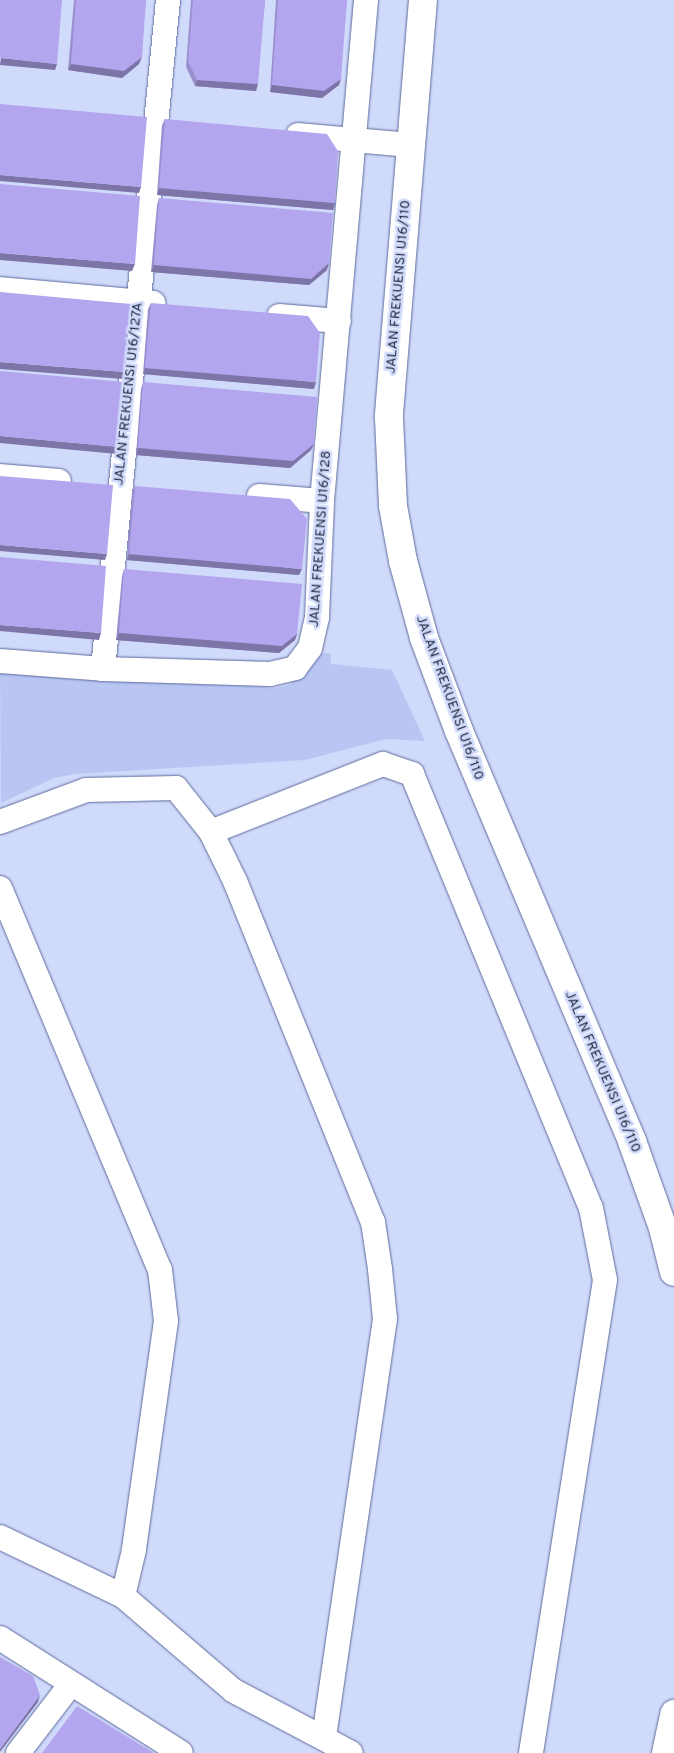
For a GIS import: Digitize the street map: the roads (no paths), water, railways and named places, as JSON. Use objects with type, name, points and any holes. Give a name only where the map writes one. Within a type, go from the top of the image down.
[{"type":"street","name":"JALAN FREKUENSI U16/127A","points":[[103,669],[113,584],[99,485],[139,302],[168,121],[168,0]]},
{"type":"street","name":"JALAN FREKUENSI U16/128","points":[[0,661],[103,669],[270,674],[295,668],[310,648],[315,633],[322,501],[366,0]]},
{"type":"street","name":"JALAN FREKUENSI U16/110","points":[[423,0],[389,418],[393,506],[403,561],[424,638],[459,731],[632,1141],[662,1228],[674,1272]]},
{"type":"street","points":[[130,118],[168,121]]},
{"type":"street","points":[[276,133],[410,144]]},
{"type":"street","points":[[0,289],[177,306]]},
{"type":"street","points":[[253,313],[339,322]]},
{"type":"street","points":[[0,476],[148,488]]},
{"type":"street","points":[[235,495],[322,501]]},
{"type":"street","points":[[211,832],[383,764],[412,774],[591,1208],[605,1280],[531,1753]]},
{"type":"street","points":[[0,822],[86,790],[176,788],[211,832],[236,882],[373,1222],[385,1319],[324,1736]]},
{"type":"street","points":[[0,888],[160,1270],[166,1321],[134,1550],[123,1596]]},
{"type":"street","points":[[0,1537],[123,1596],[234,1691],[324,1736],[351,1753]]},
{"type":"street","points":[[0,1638],[182,1753]]},
{"type":"street","points":[[18,1753],[71,1684]]},
{"type":"street","points":[[666,1753],[674,1714]]}]
